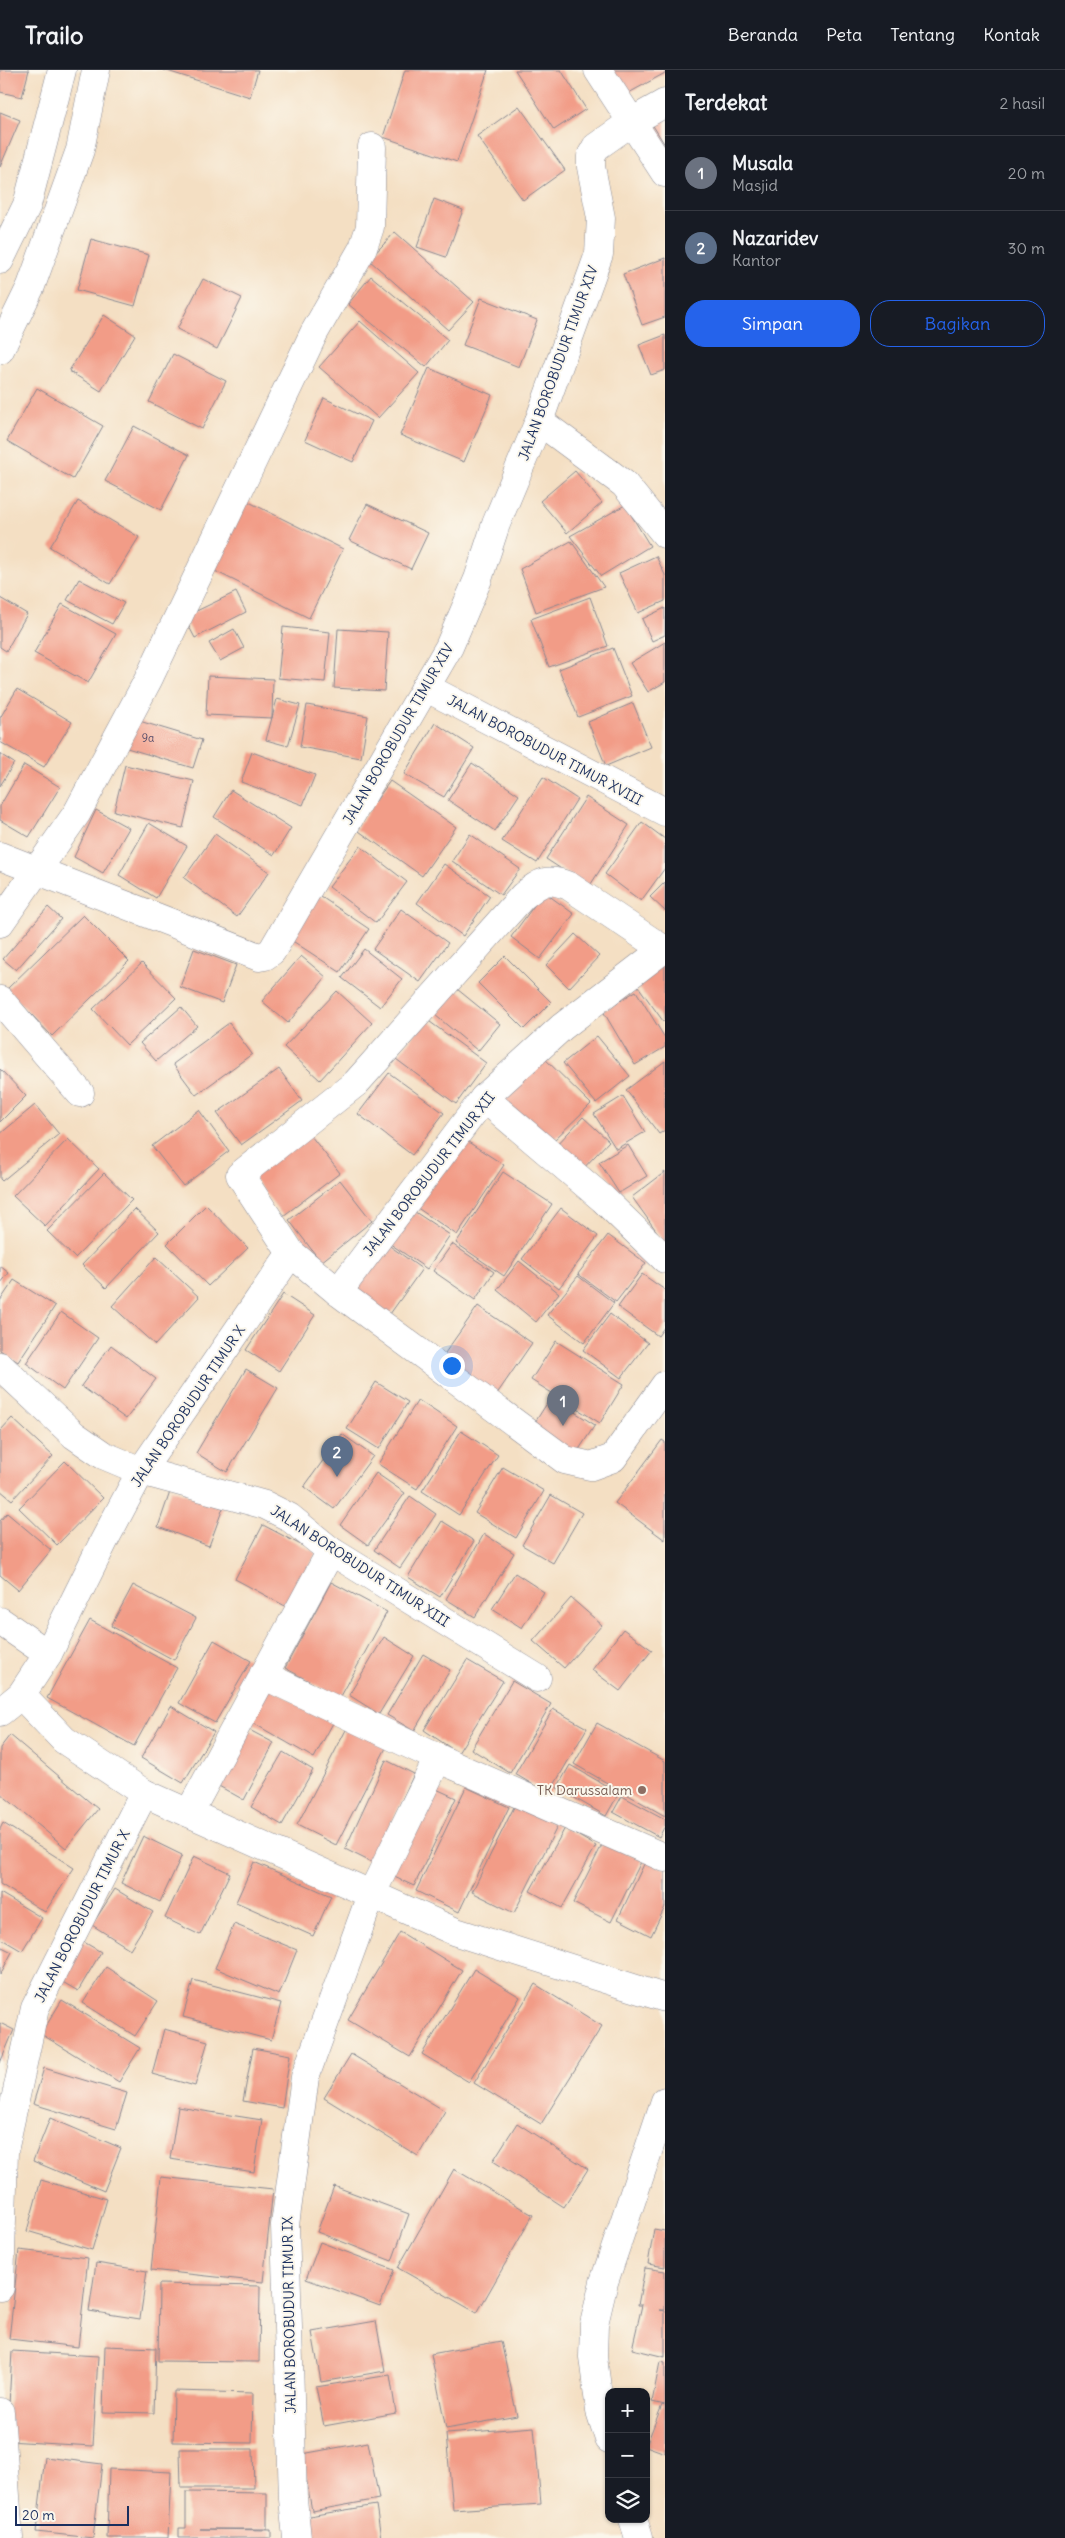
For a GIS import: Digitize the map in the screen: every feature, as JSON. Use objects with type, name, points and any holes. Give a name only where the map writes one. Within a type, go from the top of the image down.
[{"type":"street","points":[[0,260],[26,205],[62,70]]},
{"type":"street","points":[[0,350],[31,286],[77,159],[96,70]]},
{"type":"street","points":[[598,70],[665,172]]},
{"type":"street","name":"JALAN BOROBUDUR TIMUR XIV","points":[[0,856],[259,957],[265,956],[272,951],[449,647],[478,579],[496,524],[539,420],[599,254],[601,218],[590,167],[591,156],[596,147],[632,121],[665,103]]},
{"type":"street","points":[[0,923],[77,813],[148,680],[314,333],[364,248],[370,227],[372,147]]},
{"type":"street","points":[[539,420],[624,484],[665,534]]},
{"type":"street","name":"JALAN BOROBUDUR TIMUR XVIII","points":[[425,687],[665,812]]},
{"type":"street","points":[[664,948],[569,886],[555,880],[540,882],[523,896],[356,1083],[240,1175],[291,1253],[338,1292],[565,1460],[591,1466],[614,1458],[665,1385]]},
{"type":"street","name":"JALAN BOROBUDUR TIMUR XII","points":[[338,1292],[484,1098],[562,1027],[664,948]]},
{"type":"street","points":[[0,1000],[80,1093]]},
{"type":"street","points":[[484,1098],[603,1199],[665,1259]]},
{"type":"street","name":"JALAN BOROBUDUR TIMUR X","points":[[0,1712],[20,1695],[48,1654],[141,1471],[291,1253]]},
{"type":"street","name":"JALAN BOROBUDUR TIMUR XIII","points":[[0,1366],[74,1435],[103,1455],[141,1471],[265,1505],[289,1517],[331,1551],[537,1678]]},
{"type":"street","points":[[188,1813],[331,1551]]},
{"type":"street","points":[[0,1621],[48,1654]]},
{"type":"street","points":[[263,1675],[438,1758],[665,1858]]},
{"type":"street","points":[[20,1695],[64,1740],[144,1793],[456,1932],[665,1998]]},
{"type":"street","name":"JALAN BOROBUDUR TIMUR IX","points":[[297,2538],[293,2500],[285,2225],[305,2076],[371,1895],[438,1758]]},
{"type":"street","name":"JALAN BOROBUDUR TIMUR X","points":[[0,2287],[2,2150],[35,2008],[144,1793]]},
{"type":"street","points":[[607,2433],[600,2411],[594,2366],[594,2324],[604,2282],[665,2101]]},
{"type":"street","points":[[0,2412],[9,2538]]},
{"type":"street","points":[[634,2523],[639,2538]]},
{"type":"building","points":[[0,70],[29,70],[22,97],[0,92]]},
{"type":"building","points":[[164,70],[258,70],[250,97]]},
{"type":"building","points":[[405,70],[488,70],[457,162],[383,137]]},
{"type":"building","points":[[515,70],[561,70],[586,109],[554,130]]},
{"type":"building","points":[[612,70],[665,70],[665,73],[625,95]]},
{"type":"building","points":[[519,106],[565,170],[523,200],[477,136]]},
{"type":"building","points":[[0,112],[20,120],[0,167]]},
{"type":"building","points":[[665,116],[665,145],[652,124]]},
{"type":"building","points":[[434,199],[463,210],[446,257],[417,247]]},
{"type":"building","points":[[395,232],[474,302],[448,330],[369,260]]},
{"type":"building","points":[[91,239],[149,255],[135,306],[77,290]]},
{"type":"building","points":[[665,258],[665,317],[642,325],[623,274]]},
{"type":"building","points":[[371,276],[448,340],[426,367],[348,304]]},
{"type":"building","points":[[203,279],[242,298],[217,349],[177,329]]},
{"type":"building","points":[[481,298],[537,320],[519,367],[463,345]]},
{"type":"building","points":[[104,315],[135,335],[101,391],[69,371]]},
{"type":"building","points":[[360,321],[419,373],[378,418],[319,367]]},
{"type":"building","points":[[665,335],[665,370],[651,375],[639,345]]},
{"type":"building","points":[[173,354],[226,381],[202,429],[149,402]]},
{"type":"building","points":[[429,368],[492,395],[464,462],[400,435]]},
{"type":"building","points":[[37,388],[103,426],[73,479],[7,441]]},
{"type":"building","points":[[324,398],[372,421],[353,462],[305,440]]},
{"type":"building","points":[[134,426],[189,455],[161,510],[105,481]]},
{"type":"building","points":[[575,471],[602,503],[567,533],[540,501]]},
{"type":"building","points":[[243,499],[343,549],[309,618],[209,568]]},
{"type":"building","points":[[78,501],[139,537],[110,584],[50,547]]},
{"type":"building","points":[[367,504],[428,533],[411,569],[349,540]]},
{"type":"building","points":[[625,505],[650,546],[601,576],[570,536]]},
{"type":"building","points":[[571,541],[604,587],[536,612],[520,569]]},
{"type":"building","points":[[656,556],[665,575],[665,601],[638,613],[619,573]]},
{"type":"building","points":[[79,579],[124,603],[112,624],[67,600]]},
{"type":"building","points":[[236,592],[246,612],[195,638],[184,617]]},
{"type":"building","points":[[590,597],[608,646],[549,667],[531,619]]},
{"type":"building","points":[[0,598],[27,614],[6,651],[0,647]]},
{"type":"building","points":[[62,604],[116,634],[88,683],[34,653]]},
{"type":"building","points":[[665,608],[665,635],[652,641],[642,619]]},
{"type":"building","points":[[283,627],[330,632],[325,682],[278,678]]},
{"type":"building","points":[[234,629],[244,648],[220,661],[209,643]]},
{"type":"building","points":[[338,629],[388,632],[384,691],[334,688]]},
{"type":"building","points":[[665,642],[665,682],[648,692],[630,663]]},
{"type":"building","points":[[613,648],[632,696],[578,717],[559,669]]},
{"type":"building","points":[[208,676],[273,679],[272,718],[206,715]]},
{"type":"building","points":[[17,689],[72,722],[44,767],[0,742],[0,718]]},
{"type":"building","points":[[277,699],[300,705],[288,746],[266,740]]},
{"type":"building","points":[[633,703],[651,747],[606,766],[588,722]]},
{"type":"building","points":[[307,705],[368,716],[361,758],[300,747]]},
{"type":"building","points":[[136,720],[202,740],[193,768],[127,748]]},
{"type":"building","points":[[435,723],[474,748],[444,797],[404,774]]},
{"type":"building","points":[[252,752],[315,775],[303,805],[241,782]]},
{"type":"building","points":[[0,754],[14,763],[0,786]]},
{"type":"building","points":[[472,763],[519,795],[495,831],[448,800]]},
{"type":"building","points":[[24,765],[60,787],[29,837],[0,820],[0,806]]},
{"type":"building","points":[[125,765],[194,781],[183,828],[114,811]]},
{"type":"building","points":[[543,777],[577,799],[537,863],[502,841]]},
{"type":"building","points":[[390,781],[456,827],[422,876],[356,829]]},
{"type":"building","points":[[231,790],[291,828],[274,855],[214,817]]},
{"type":"building","points":[[586,797],[629,825],[589,887],[546,859]]},
{"type":"building","points":[[96,810],[129,828],[103,873],[74,857]]},
{"type":"building","points":[[642,822],[665,839],[665,868],[641,901],[605,874]]},
{"type":"building","points":[[149,823],[187,846],[156,898],[119,875]]},
{"type":"building","points":[[215,834],[269,872],[237,917],[184,878]]},
{"type":"building","points":[[470,834],[520,869],[501,895],[452,861]]},
{"type":"building","points":[[360,846],[407,882],[376,923],[329,887]]},
{"type":"building","points":[[444,864],[490,896],[463,936],[417,903]]},
{"type":"building","points":[[665,882],[665,911],[650,897]]},
{"type":"building","points":[[544,892],[574,914],[540,959],[511,937]]},
{"type":"building","points":[[317,894],[369,929],[340,972],[288,938]]},
{"type":"building","points":[[48,907],[61,919],[16,970],[3,959]]},
{"type":"building","points":[[401,909],[448,943],[420,982],[373,949]]},
{"type":"building","points":[[83,915],[129,961],[52,1036],[7,989]]},
{"type":"building","points":[[575,934],[599,956],[569,988],[546,965]]},
{"type":"building","points":[[194,949],[236,965],[222,1003],[180,987]]},
{"type":"building","points":[[364,949],[402,979],[380,1007],[342,978]]},
{"type":"building","points":[[301,956],[326,977],[288,1023],[262,1001]]},
{"type":"building","points":[[505,956],[551,1002],[524,1029],[478,983]]},
{"type":"building","points":[[665,957],[665,1020],[663,1021],[633,979]]},
{"type":"building","points":[[142,963],[176,998],[127,1045],[93,1009]]},
{"type":"building","points":[[457,989],[500,1024],[478,1051],[435,1015]]},
{"type":"building","points":[[337,991],[372,1023],[320,1080],[284,1047]]},
{"type":"building","points":[[636,991],[665,1038],[665,1047],[635,1065],[603,1011]]},
{"type":"building","points":[[181,1007],[197,1026],[156,1061],[140,1043]]},
{"type":"building","points":[[426,1019],[486,1063],[456,1104],[396,1059]]},
{"type":"building","points":[[229,1023],[252,1054],[196,1095],[173,1064]]},
{"type":"building","points":[[597,1036],[630,1076],[596,1103],[563,1063]]},
{"type":"building","points":[[538,1052],[591,1104],[549,1145],[497,1093]]},
{"type":"building","points":[[665,1061],[665,1130],[659,1134],[626,1090]]},
{"type":"building","points":[[0,1069],[26,1096],[0,1122]]},
{"type":"building","points":[[279,1069],[302,1101],[241,1145],[217,1113]]},
{"type":"building","points":[[389,1073],[444,1113],[412,1155],[358,1114]]},
{"type":"building","points":[[623,1096],[645,1132],[616,1149],[594,1114]]},
{"type":"building","points":[[35,1105],[59,1134],[2,1181],[0,1179],[0,1134]]},
{"type":"building","points":[[199,1110],[229,1151],[183,1186],[152,1146]]},
{"type":"building","points":[[583,1117],[609,1141],[581,1171],[555,1147]]},
{"type":"building","points":[[304,1127],[340,1173],[283,1216],[248,1171]]},
{"type":"building","points":[[462,1138],[504,1165],[457,1235],[416,1207]]},
{"type":"building","points":[[68,1139],[99,1169],[45,1226],[13,1196]]},
{"type":"building","points":[[628,1145],[647,1176],[619,1193],[599,1162]]},
{"type":"building","points":[[503,1172],[552,1204],[504,1276],[456,1243]]},
{"type":"building","points":[[665,1172],[665,1243],[632,1197]]},
{"type":"building","points":[[104,1173],[132,1200],[75,1258],[47,1231]]},
{"type":"building","points":[[340,1180],[372,1221],[321,1262],[289,1220]]},
{"type":"building","points":[[206,1205],[248,1248],[208,1286],[167,1244]]},
{"type":"building","points":[[406,1206],[450,1235],[427,1269],[383,1239]]},
{"type":"building","points":[[561,1208],[598,1236],[559,1288],[522,1259]]},
{"type":"building","points":[[135,1209],[159,1232],[106,1288],[82,1265]]},
{"type":"building","points":[[608,1235],[646,1263],[616,1302],[578,1274]]},
{"type":"building","points":[[380,1239],[422,1269],[385,1321],[343,1292]]},
{"type":"building","points":[[452,1244],[494,1272],[475,1300],[433,1271]]},
{"type":"building","points":[[156,1257],[199,1297],[155,1345],[112,1306]]},
{"type":"building","points":[[519,1261],[559,1293],[536,1322],[497,1290]]},
{"type":"building","points":[[0,1266],[9,1273],[0,1284]]},
{"type":"building","points":[[642,1274],[665,1290],[665,1326],[658,1336],[618,1307]]},
{"type":"building","points":[[578,1276],[614,1303],[584,1343],[547,1315]]},
{"type":"building","points":[[14,1280],[55,1306],[18,1362],[0,1350],[0,1301]]},
{"type":"building","points":[[283,1294],[315,1315],[279,1371],[246,1350]]},
{"type":"building","points":[[478,1306],[532,1343],[492,1401],[438,1363]]},
{"type":"building","points":[[61,1312],[98,1338],[63,1390],[26,1363]]},
{"type":"building","points":[[610,1314],[648,1343],[621,1378],[583,1350]]},
{"type":"building","points":[[556,1341],[624,1384],[600,1423],[531,1380]]},
{"type":"building","points":[[111,1345],[156,1379],[126,1419],[81,1386]]},
{"type":"building","points":[[246,1369],[278,1388],[227,1472],[196,1453]]},
{"type":"building","points":[[376,1382],[408,1402],[379,1449],[347,1429]]},
{"type":"building","points":[[551,1397],[595,1425],[576,1454],[532,1427]]},
{"type":"building","points":[[418,1400],[457,1426],[417,1489],[378,1464]]},
{"type":"building","points":[[12,1418],[53,1456],[12,1500],[0,1490],[0,1431]]},
{"type":"building","points":[[461,1431],[498,1455],[459,1515],[422,1491]]},
{"type":"building","points":[[342,1434],[373,1456],[334,1509],[304,1487]]},
{"type":"building","points":[[662,1440],[665,1442],[665,1540],[615,1503]]},
{"type":"building","points":[[65,1461],[103,1498],[57,1545],[19,1508]]},
{"type":"building","points":[[503,1467],[544,1491],[516,1538],[475,1513]]},
{"type":"building","points":[[376,1473],[405,1493],[368,1545],[340,1525]]},
{"type":"building","points":[[171,1489],[223,1508],[209,1546],[158,1527]]},
{"type":"building","points":[[551,1495],[582,1513],[553,1563],[522,1545]]},
{"type":"building","points":[[410,1496],[436,1514],[400,1568],[374,1550]]},
{"type":"building","points":[[7,1513],[51,1550],[18,1590],[0,1575],[0,1521]]},
{"type":"building","points":[[442,1521],[474,1541],[440,1597],[408,1577]]},
{"type":"building","points":[[263,1525],[316,1553],[287,1607],[235,1579]]},
{"type":"building","points":[[484,1534],[514,1553],[475,1617],[446,1599]]},
{"type":"building","points":[[515,1573],[544,1592],[522,1628],[492,1609]]},
{"type":"building","points":[[331,1582],[387,1612],[340,1698],[285,1668]]},
{"type":"building","points":[[133,1585],[196,1618],[174,1660],[111,1626]]},
{"type":"building","points":[[571,1598],[602,1625],[564,1668],[533,1641]]},
{"type":"building","points":[[90,1620],[177,1668],[134,1746],[47,1698]]},
{"type":"building","points":[[623,1629],[652,1650],[620,1691],[592,1670]]},
{"type":"building","points":[[384,1637],[414,1656],[379,1714],[349,1695]]},
{"type":"building","points":[[214,1640],[251,1661],[215,1723],[179,1703]]},
{"type":"building","points":[[423,1654],[450,1670],[414,1731],[387,1715]]},
{"type":"building","points":[[467,1660],[503,1681],[458,1753],[424,1730]]},
{"type":"building","points":[[512,1681],[551,1704],[510,1773],[471,1749]]},
{"type":"building","points":[[265,1685],[333,1723],[314,1758],[246,1719]]},
{"type":"building","points":[[171,1706],[214,1732],[183,1783],[141,1758]]},
{"type":"building","points":[[553,1709],[587,1728],[549,1794],[515,1774]]},
{"type":"building","name":"TK Darussalam","points":[[597,1723],[665,1761],[665,1816],[574,1764]]},
{"type":"building","points":[[238,1724],[274,1743],[244,1800],[208,1780]]},
{"type":"building","points":[[349,1724],[388,1744],[336,1845],[297,1825]]},
{"type":"building","points":[[10,1735],[98,1809],[66,1848],[0,1793],[0,1748]]},
{"type":"building","points":[[283,1752],[313,1770],[282,1825],[251,1807]]},
{"type":"building","points":[[386,1760],[414,1774],[373,1863],[345,1849]]},
{"type":"building","points":[[570,1765],[619,1793],[606,1816],[557,1788]]},
{"type":"building","points":[[432,1787],[456,1798],[414,1886],[390,1875]]},
{"type":"building","points":[[466,1787],[509,1807],[459,1912],[416,1891]]},
{"type":"building","points":[[622,1796],[665,1819],[665,1826],[659,1837],[613,1812]]},
{"type":"building","points":[[516,1803],[558,1825],[514,1913],[472,1892]]},
{"type":"building","points":[[3,1823],[74,1868],[45,1912],[0,1884],[0,1829]]},
{"type":"building","points":[[565,1828],[596,1846],[562,1908],[530,1891]]},
{"type":"building","points":[[143,1836],[182,1855],[160,1902],[121,1883]]},
{"type":"building","points":[[604,1841],[642,1860],[611,1922],[573,1903]]},
{"type":"building","points":[[194,1856],[230,1873],[200,1935],[165,1918]]},
{"type":"building","points":[[646,1860],[665,1869],[665,1907],[651,1936],[618,1919]]},
{"type":"building","points":[[254,1862],[331,1896],[313,1936],[236,1902]]},
{"type":"building","points":[[115,1889],[153,1912],[130,1949],[92,1925]]},
{"type":"building","points":[[0,1893],[42,1918],[22,1951],[0,1938]]},
{"type":"building","points":[[234,1924],[297,1950],[279,1995],[215,1968]]},
{"type":"building","points":[[400,1932],[462,1970],[410,2057],[348,2020]]},
{"type":"building","points":[[77,1938],[101,1952],[78,1991],[54,1977]]},
{"type":"building","points":[[0,1946],[12,1952],[0,1975]]},
{"type":"building","points":[[106,1967],[158,2001],[135,2036],[83,2003]]},
{"type":"building","points":[[474,1969],[520,1997],[469,2082],[422,2054]]},
{"type":"building","points":[[193,1980],[281,2003],[271,2040],[183,2017]]},
{"type":"building","points":[[535,1984],[602,2026],[541,2124],[474,2083]]},
{"type":"building","points":[[62,2000],[140,2048],[119,2082],[41,2034]]},
{"type":"building","points":[[0,2023],[14,2030],[0,2063]]},
{"type":"building","points":[[164,2029],[208,2041],[195,2086],[152,2074]]},
{"type":"building","points":[[253,2048],[290,2055],[282,2108],[243,2101]]},
{"type":"building","points":[[351,2054],[445,2111],[418,2156],[324,2098]]},
{"type":"building","points":[[44,2068],[127,2093],[116,2129],[33,2104]]},
{"type":"building","points":[[178,2107],[262,2120],[254,2172],[170,2159]]},
{"type":"building","points":[[50,2118],[121,2148],[104,2191],[33,2161]]},
{"type":"building","points":[[517,2123],[588,2169],[564,2207],[493,2161]]},
{"type":"building","points":[[454,2169],[533,2215],[477,2313],[398,2268]]},
{"type":"building","points":[[161,2177],[273,2189],[263,2282],[151,2270]]},
{"type":"building","points":[[41,2180],[107,2199],[92,2250],[27,2231]]},
{"type":"building","points":[[334,2186],[409,2214],[392,2261],[317,2232]]},
{"type":"building","points":[[654,2229],[665,2231],[665,2267],[648,2264]]},
{"type":"building","points":[[320,2242],[394,2270],[380,2306],[306,2279]]},
{"type":"building","points":[[19,2250],[88,2258],[78,2347],[9,2339]]},
{"type":"building","points":[[96,2263],[147,2271],[140,2319],[89,2311]]},
{"type":"building","points":[[645,2268],[665,2271],[665,2310],[660,2310],[665,2311],[665,2357],[632,2349],[642,2305],[638,2305]]},
{"type":"building","points":[[159,2284],[260,2286],[259,2362],[158,2361]]},
{"type":"building","points":[[376,2321],[385,2371],[321,2382],[312,2332]]},
{"type":"building","points":[[501,2341],[517,2416],[446,2429],[431,2354]]},
{"type":"building","points":[[105,2346],[156,2348],[154,2413],[103,2412]]},
{"type":"building","points":[[12,2351],[98,2356],[93,2446],[7,2441]]},
{"type":"building","points":[[660,2362],[665,2363],[665,2405],[652,2402]]},
{"type":"building","points":[[390,2375],[396,2413],[324,2426],[316,2387]]},
{"type":"building","points":[[174,2391],[253,2393],[252,2443],[173,2442]]},
{"type":"building","points":[[662,2405],[665,2406],[665,2453],[650,2447],[650,2436]]},
{"type":"building","points":[[534,2427],[541,2504],[453,2510],[446,2434]]},
{"type":"building","points":[[368,2442],[379,2499],[312,2511],[302,2454]]},
{"type":"building","points":[[180,2449],[253,2449],[254,2488],[181,2488]]},
{"type":"building","points":[[45,2457],[102,2464],[93,2538],[36,2532]]},
{"type":"building","points":[[109,2469],[171,2472],[168,2538],[107,2538]]},
{"type":"building","points":[[186,2492],[267,2493],[267,2529],[200,2529],[271,2530],[271,2538],[179,2538],[179,2528],[186,2528]]},
{"type":"building","points":[[376,2505],[381,2538],[307,2538],[303,2517]]},
{"type":"place","name":"Musala","points":[[563,1426]]},
{"type":"place","name":"Nazaridev","points":[[337,1477]]},
{"type":"place","name":"TK Darussalam","points":[[642,1790]]}]
